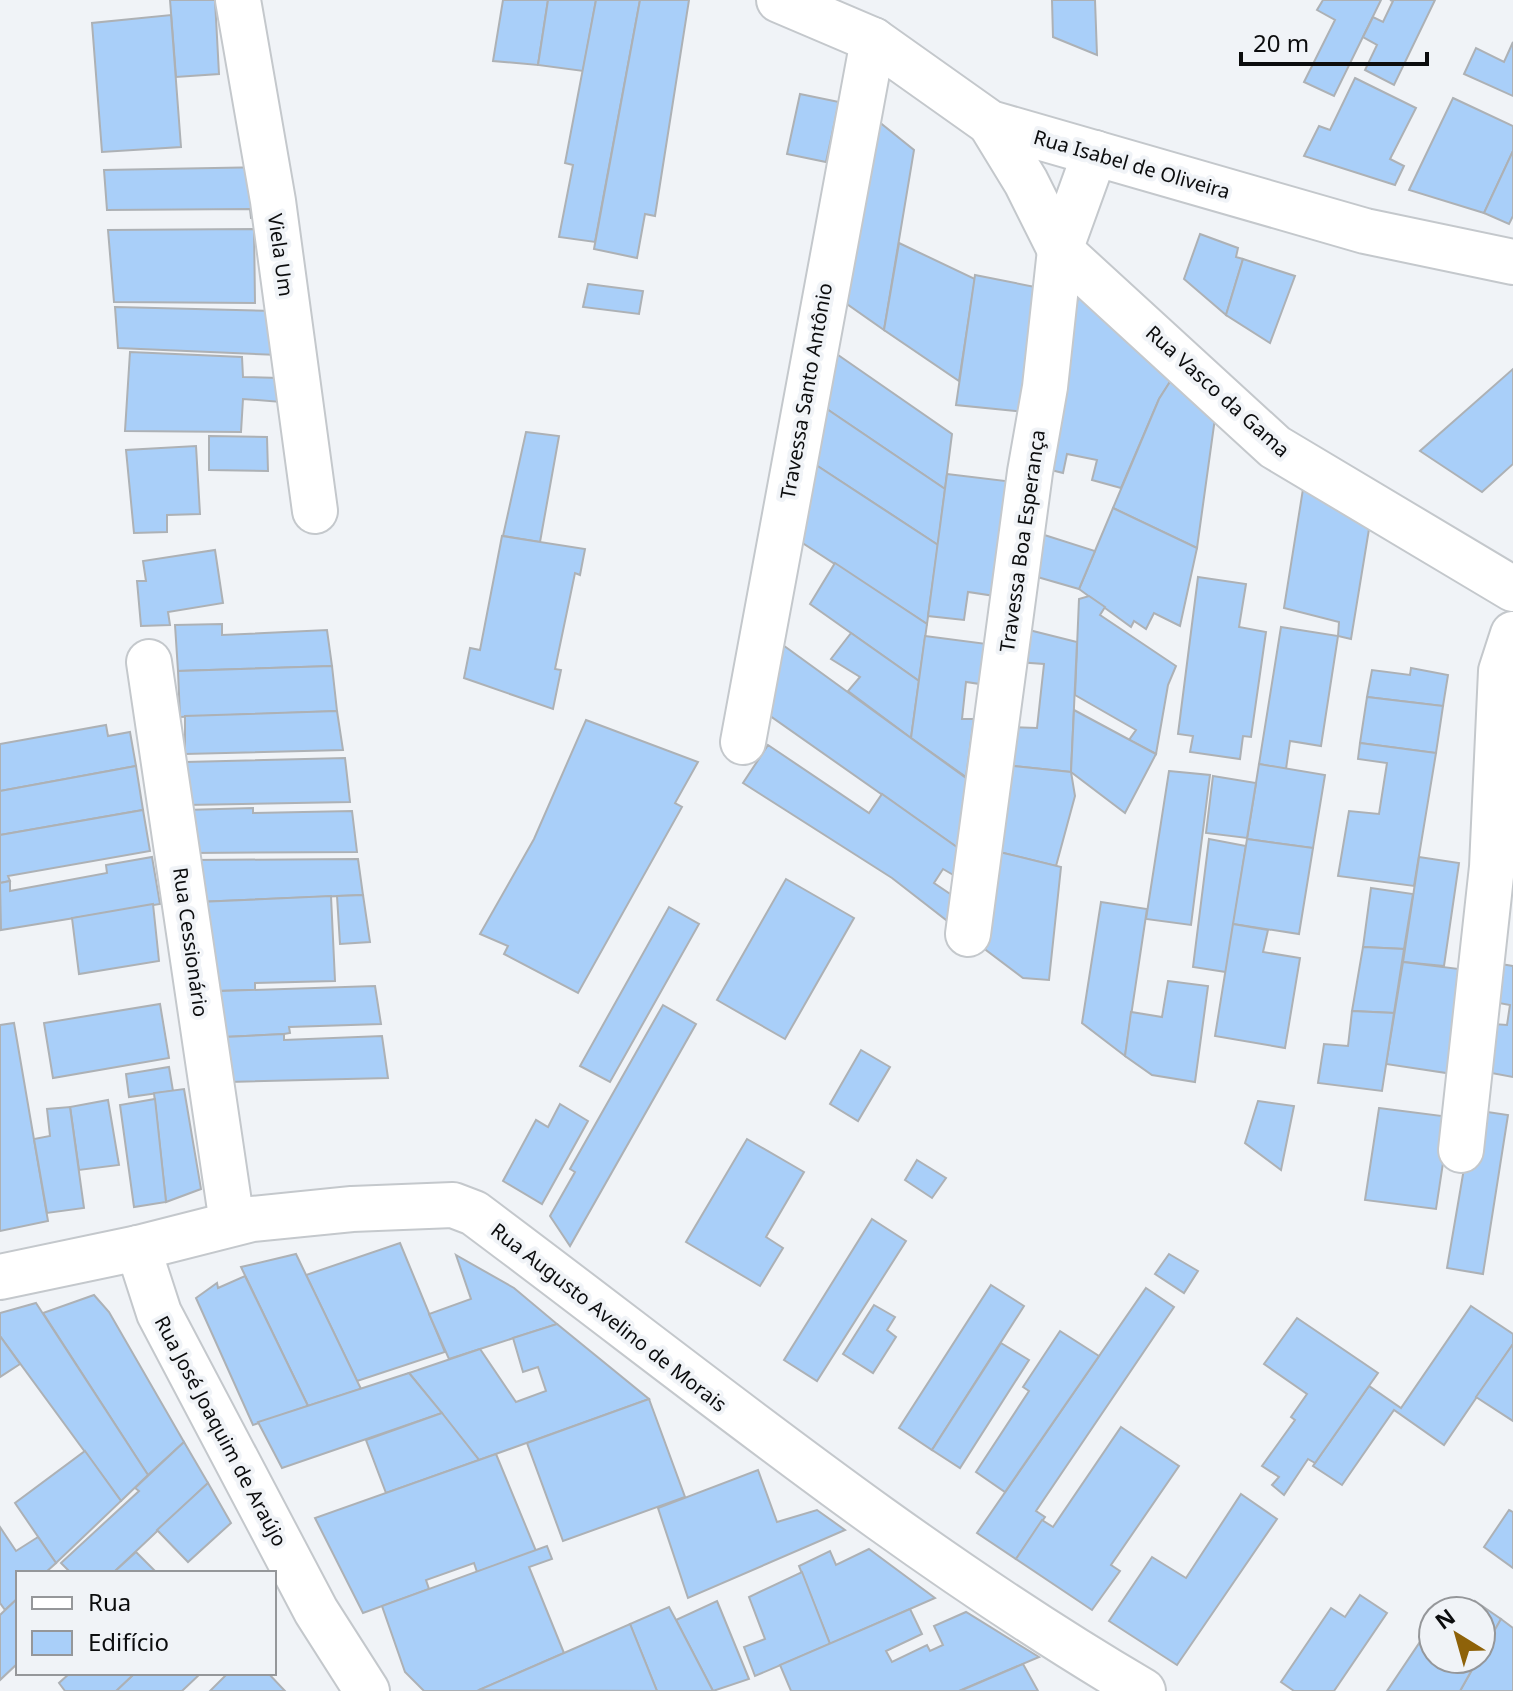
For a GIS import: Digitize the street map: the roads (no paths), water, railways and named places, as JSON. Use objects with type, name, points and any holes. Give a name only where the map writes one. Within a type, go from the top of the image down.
[{"type":"street","name":"Viela Um","points":[[238,0],[273,201],[315,511]]},
{"type":"street","name":"Rua Isabel de Oliveira","points":[[779,0],[873,40],[990,123],[1365,231],[1513,262]]},
{"type":"street","name":"Travessa Santo Antônio","points":[[743,742],[873,40]]},
{"type":"street","name":"Rua Vasco da Gama","points":[[990,123],[1026,182],[1060,250],[1275,447],[1513,589]]},
{"type":"street","name":"Travessa Boa Esperança","points":[[968,934],[1028,487],[1045,387],[1060,250],[1095,153]]},
{"type":"street","points":[[1461,1150],[1492,867],[1501,671],[1513,634]]},
{"type":"street","name":"Rua Cessionário","points":[[149,662],[232,1223]]},
{"type":"street","name":"Rua Augusto Avelino de Morais","points":[[0,1277],[138,1248],[232,1223],[379,1208],[453,1205],[474,1213],[708,1394],[903,1536],[1143,1691]]},
{"type":"street","name":"Rua José Joaquim de Araújo","points":[[138,1248],[159,1313],[316,1611],[367,1691]]}]
